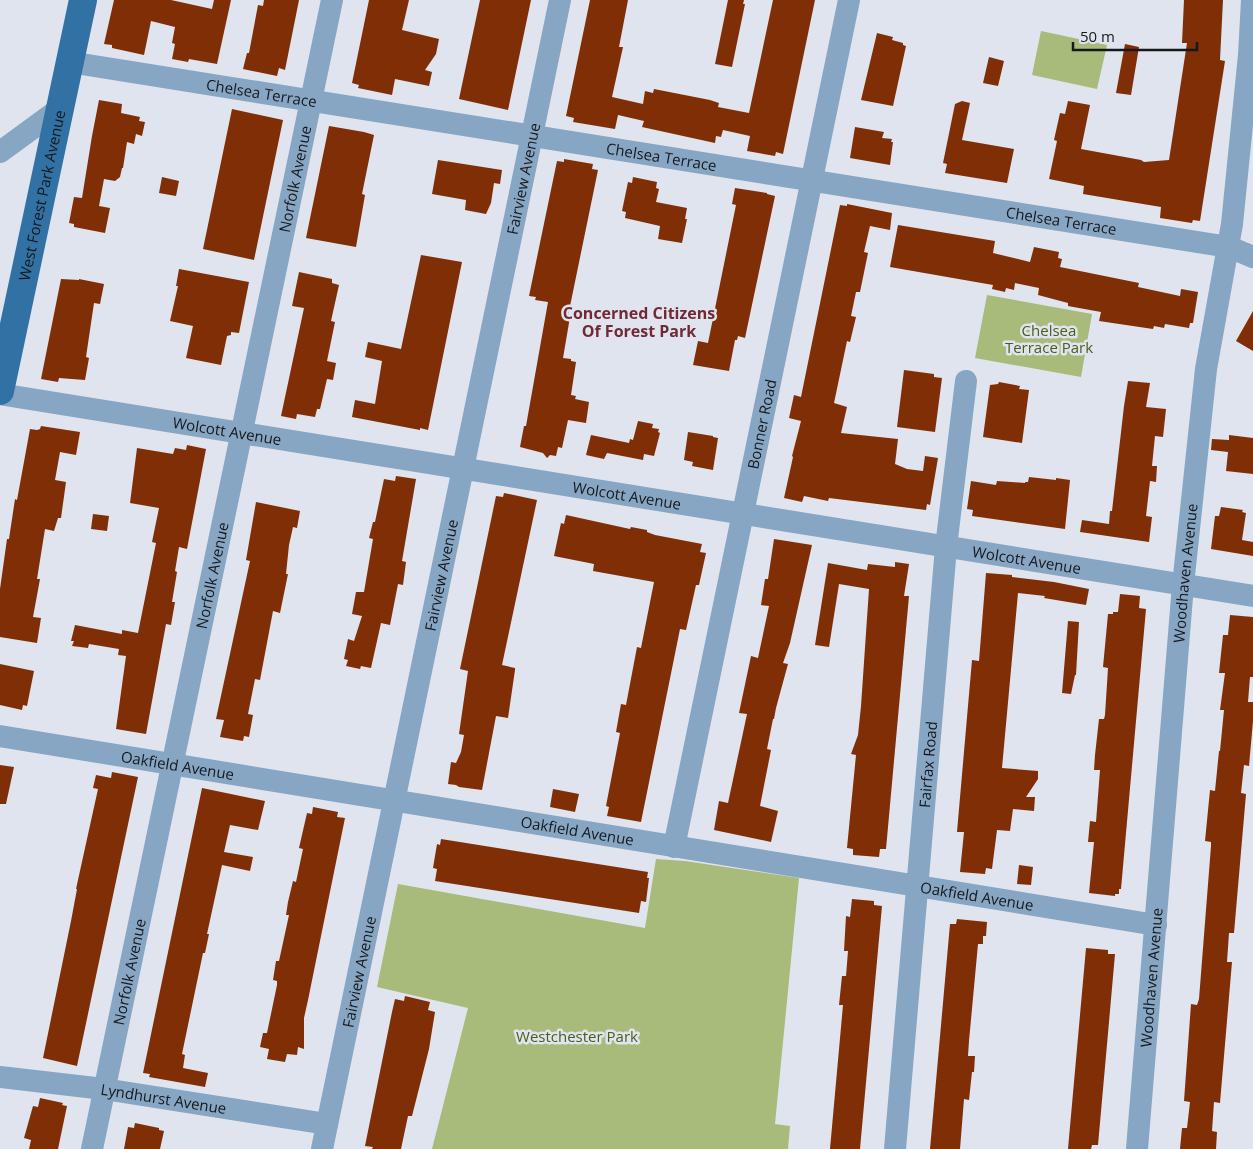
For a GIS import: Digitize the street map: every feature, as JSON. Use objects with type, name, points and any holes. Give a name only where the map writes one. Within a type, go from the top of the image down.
[{"type":"main road","name":"West Forest Park Avenue","points":[[0,392],[82,0]]},
{"type":"street","name":"Norfolk Avenue","points":[[92,1149],[332,0]]},
{"type":"street","name":"Fairview Avenue","points":[[322,1149],[560,0]]},
{"type":"street","name":"Bonner Road","points":[[674,847],[849,0]]},
{"type":"street","name":"Woodhaven Avenue","points":[[1137,1149],[1182,585],[1206,369],[1229,247],[1249,64],[1252,0]]},
{"type":"street","name":"Chelsea Terrace","points":[[69,62],[1229,247],[1253,257]]},
{"type":"street","points":[[0,152],[60,109]]},
{"type":"street","name":"Fairfax Road","points":[[895,1149],[946,547],[966,381]]},
{"type":"street","name":"Wolcott Avenue","points":[[0,392],[241,433],[1253,596]]},
{"type":"street","name":"Oakfield Avenue","points":[[0,736],[1156,925]]},
{"type":"street","name":"Lyndhurst Avenue","points":[[0,1077],[104,1089],[328,1124]]},
{"type":"green space","points":[[1041,31],[1107,45],[1097,89],[1032,75]]},
{"type":"green space","name":"Chelsea Terrace Park","points":[[987,295],[1092,314],[1081,377],[975,358]]},
{"type":"green space","name":"Westchester Park","points":[[656,859],[685,861],[799,878],[775,1124],[790,1126],[788,1149],[432,1149],[468,1008],[377,987],[398,884],[645,928]]},
{"type":"building","points":[[114,0],[171,0],[212,9],[214,0],[231,0],[217,64],[189,59],[188,62],[172,59],[175,44],[172,43],[175,27],[151,21],[144,55],[112,48],[112,45],[104,44]]},
{"type":"building","points":[[264,0],[299,0],[285,70],[279,68],[277,76],[243,69],[247,53],[249,53],[258,5],[263,6]]},
{"type":"building","points":[[369,0],[409,0],[402,30],[439,39],[436,54],[425,70],[432,72],[429,86],[395,79],[392,95],[358,88],[359,85],[352,83]]},
{"type":"building","points":[[480,0],[531,0],[508,110],[459,99]]},
{"type":"building","points":[[590,0],[628,0],[619,47],[623,47],[612,97],[643,104],[645,91],[653,93],[654,89],[710,100],[719,103],[718,107],[749,113],[773,0],[815,0],[783,154],[776,152],[775,156],[747,151],[750,136],[723,130],[721,137],[716,136],[715,143],[642,127],[644,121],[618,115],[615,129],[573,122],[574,118],[566,116]]},
{"type":"building","points":[[728,0],[744,0],[743,4],[745,4],[732,67],[715,64]]},
{"type":"building","points":[[1184,0],[1223,0],[1220,60],[1225,61],[1200,221],[1193,220],[1192,223],[1160,218],[1161,207],[1083,194],[1084,186],[1049,179],[1057,141],[1054,140],[1060,113],[1065,114],[1068,101],[1090,105],[1081,149],[1144,162],[1169,160],[1187,43],[1182,43]]},
{"type":"building","points":[[877,33],[893,37],[892,40],[903,43],[906,46],[893,106],[861,100]]},
{"type":"building","points":[[1125,44],[1139,47],[1131,95],[1116,93]]},
{"type":"building","points":[[989,57],[1004,61],[998,86],[983,83]]},
{"type":"building","points":[[99,100],[122,104],[121,113],[140,117],[139,121],[145,122],[142,136],[136,134],[134,144],[127,142],[120,177],[115,181],[104,179],[99,206],[110,208],[105,233],[74,227],[74,224],[69,223],[74,197],[82,198]]},
{"type":"building","points":[[962,101],[970,103],[962,140],[1014,149],[1007,183],[945,173],[947,164],[943,163],[955,104]]},
{"type":"building","points":[[232,109],[283,120],[254,260],[203,249]]},
{"type":"building","points":[[329,126],[374,135],[362,194],[365,195],[356,247],[306,238]]},
{"type":"building","points":[[855,127],[884,132],[882,138],[892,139],[890,165],[850,158]]},
{"type":"building","points":[[564,159],[593,164],[592,169],[598,170],[568,316],[570,317],[563,358],[576,362],[571,395],[576,396],[575,399],[589,402],[586,423],[568,420],[562,448],[558,447],[556,456],[550,455],[547,458],[543,453],[520,447],[524,426],[526,426],[548,302],[535,300],[536,297],[529,296],[557,161],[564,162]]},
{"type":"building","points":[[438,160],[502,170],[500,184],[494,183],[491,203],[486,214],[465,210],[466,200],[432,194]]},
{"type":"building","points":[[162,177],[179,181],[176,196],[159,193]]},
{"type":"building","points":[[633,177],[657,182],[656,188],[659,189],[656,202],[687,208],[685,219],[687,219],[682,243],[658,239],[660,226],[625,218],[626,212],[622,211],[628,182],[632,183]]},
{"type":"building","points":[[735,188],[775,196],[745,338],[738,336],[737,340],[735,340],[729,371],[693,365],[698,341],[708,343],[736,205],[732,204]]},
{"type":"building","points":[[847,204],[892,213],[890,230],[870,226],[864,252],[868,253],[860,292],[856,292],[851,316],[856,317],[850,342],[847,341],[834,403],[847,407],[841,433],[898,439],[895,464],[907,469],[923,471],[925,456],[938,458],[930,505],[927,504],[926,510],[829,498],[828,501],[804,496],[802,502],[784,498],[801,421],[789,418],[794,395],[801,397],[840,205],[847,206]]},
{"type":"building","points":[[898,225],[995,241],[993,253],[1030,262],[1034,247],[1059,252],[1058,258],[1062,259],[1060,267],[1139,283],[1138,287],[1180,296],[1181,289],[1198,292],[1193,323],[1190,323],[1189,328],[1165,324],[1164,328],[1154,326],[1153,329],[1099,321],[1101,312],[1068,306],[1068,303],[1038,295],[1039,288],[1015,283],[1014,290],[1006,288],[1005,292],[992,289],[993,285],[890,267]]},
{"type":"building","points":[[421,255],[462,262],[428,430],[352,417],[355,400],[375,404],[382,361],[365,357],[368,342],[401,349]]},
{"type":"building","points":[[179,269],[249,282],[239,333],[231,332],[231,335],[227,336],[221,365],[186,358],[193,326],[170,321],[178,286],[176,286]]},
{"type":"building","points":[[299,272],[332,279],[332,283],[339,285],[331,321],[335,322],[327,361],[336,363],[333,380],[327,379],[320,409],[317,409],[315,417],[297,414],[296,419],[281,416],[304,308],[292,306]]},
{"type":"building","points":[[61,279],[79,279],[104,284],[100,304],[94,303],[86,357],[89,358],[85,380],[59,378],[58,382],[41,379]]},
{"type":"building","points":[[1253,311],[1253,351],[1236,341]]},
{"type":"building","points":[[904,370],[934,374],[934,377],[942,378],[935,432],[897,427]]},
{"type":"building","points":[[1128,381],[1150,383],[1146,407],[1166,409],[1163,437],[1155,436],[1152,466],[1157,466],[1156,482],[1150,481],[1146,516],[1152,517],[1149,542],[1080,532],[1082,520],[1109,524]]},
{"type":"building","points":[[999,382],[1020,386],[1019,389],[1029,390],[1022,443],[983,437],[990,385],[998,384]]},
{"type":"building","points":[[638,421],[653,424],[652,428],[659,429],[658,432],[660,433],[654,456],[644,454],[643,460],[607,453],[604,459],[586,455],[591,435],[629,443],[630,439],[633,440]]},
{"type":"building","points":[[41,426],[80,432],[76,455],[60,452],[55,480],[66,482],[61,518],[58,518],[54,531],[45,529],[37,579],[40,579],[33,617],[41,618],[37,643],[0,637],[0,589],[7,539],[9,539],[15,499],[17,500],[30,429],[37,430]]},
{"type":"building","points":[[688,432],[718,438],[713,470],[692,466],[693,462],[684,460]]},
{"type":"building","points":[[1229,435],[1253,438],[1253,474],[1226,471],[1228,452],[1211,450],[1212,439],[1229,440]]},
{"type":"building","points":[[187,445],[206,449],[187,549],[179,547],[172,602],[175,602],[171,625],[166,624],[146,734],[116,729],[126,656],[118,655],[119,649],[89,644],[88,648],[72,646],[74,641],[71,641],[75,625],[122,634],[122,630],[138,633],[156,543],[152,542],[159,508],[130,503],[137,448],[173,454],[175,448],[186,450]]},
{"type":"building","points":[[396,476],[416,479],[402,561],[406,562],[403,585],[398,584],[390,625],[381,623],[371,668],[361,666],[360,669],[346,666],[348,660],[344,659],[348,639],[354,641],[362,616],[352,614],[356,592],[364,592],[373,539],[369,538],[373,522],[375,522],[384,479],[395,481]]},
{"type":"building","points":[[1029,477],[1070,480],[1065,529],[972,516],[973,510],[967,509],[971,481],[996,485],[997,481],[1025,483],[1028,482]]},
{"type":"building","points":[[504,493],[537,500],[502,665],[515,668],[508,718],[496,716],[482,790],[448,784],[451,762],[456,763],[461,752],[464,735],[459,734],[468,671],[460,669],[496,496],[503,497]]},
{"type":"building","points":[[256,502],[300,511],[297,528],[293,527],[289,545],[286,574],[288,574],[280,613],[273,611],[260,680],[255,679],[248,714],[253,715],[249,737],[244,736],[243,741],[220,737],[224,720],[216,719],[250,561],[246,560]]},
{"type":"building","points":[[1221,507],[1243,510],[1242,512],[1246,513],[1242,540],[1253,542],[1253,556],[1211,549],[1215,516],[1219,516]]},
{"type":"building","points":[[93,514],[109,516],[107,531],[91,529]]},
{"type":"building","points":[[566,515],[630,529],[631,527],[647,530],[647,532],[655,535],[702,544],[700,552],[706,553],[699,585],[696,585],[686,630],[680,629],[641,822],[607,816],[609,807],[606,806],[620,733],[616,732],[621,704],[626,705],[637,647],[641,648],[654,582],[593,571],[594,564],[554,556],[561,523],[564,524]]},
{"type":"building","points":[[774,539],[812,545],[790,643],[783,663],[788,664],[767,749],[771,750],[760,806],[778,811],[771,842],[714,830],[719,801],[728,803],[747,714],[739,713],[751,656],[758,658],[769,606],[761,605],[765,579],[768,579]]},
{"type":"building","points":[[895,562],[909,564],[904,596],[909,596],[886,849],[880,849],[879,857],[853,855],[853,849],[847,848],[856,755],[851,754],[858,735],[869,589],[839,584],[829,647],[815,645],[828,563],[867,570],[868,564],[895,567]]},
{"type":"building","points":[[986,573],[1012,575],[1012,577],[1054,582],[1089,589],[1086,605],[1044,598],[1045,596],[1018,593],[1002,768],[1038,771],[1038,779],[1026,797],[1035,797],[1034,811],[1013,809],[1010,831],[997,830],[992,869],[986,868],[985,874],[960,872],[964,832],[957,832],[972,660],[979,661]]},
{"type":"building","points":[[1120,594],[1140,596],[1139,608],[1146,609],[1121,889],[1119,889],[1119,894],[1115,894],[1115,896],[1089,893],[1094,842],[1088,842],[1090,821],[1096,822],[1100,770],[1094,770],[1099,719],[1104,719],[1105,715],[1108,668],[1103,667],[1108,614],[1118,612]]},
{"type":"building","points":[[1230,615],[1253,617],[1253,677],[1250,677],[1248,702],[1253,702],[1253,721],[1249,766],[1244,765],[1241,793],[1246,794],[1234,933],[1229,933],[1227,962],[1232,962],[1220,1103],[1214,1102],[1212,1131],[1217,1132],[1216,1149],[1180,1149],[1182,1128],[1187,1128],[1190,1102],[1184,1101],[1191,1004],[1197,1005],[1199,999],[1211,846],[1211,842],[1205,841],[1210,790],[1215,791],[1220,751],[1224,710],[1220,710],[1225,673],[1219,673],[1223,635],[1228,635]]},
{"type":"building","points":[[1068,621],[1079,622],[1076,675],[1071,694],[1062,693]]},
{"type":"building","points":[[0,664],[34,671],[27,706],[23,705],[22,710],[0,705]]},
{"type":"building","points":[[0,765],[14,767],[6,804],[0,804]]},
{"type":"building","points":[[112,772],[138,777],[77,1066],[43,1058],[76,889],[98,789],[93,788],[96,775],[111,778]]},
{"type":"building","points":[[202,788],[265,801],[258,830],[230,825],[224,852],[253,857],[250,871],[222,865],[207,934],[209,934],[205,953],[203,953],[182,1054],[185,1055],[183,1068],[208,1073],[205,1087],[149,1077],[150,1074],[143,1073]]},
{"type":"building","points":[[553,789],[579,794],[575,812],[550,807]]},
{"type":"building","points":[[313,807],[338,812],[337,817],[345,818],[304,1018],[304,1049],[298,1047],[297,1055],[287,1054],[285,1062],[267,1059],[269,1049],[260,1047],[263,1033],[267,1033],[277,985],[277,981],[273,980],[276,961],[279,961],[289,915],[286,915],[288,902],[293,881],[296,882],[303,849],[299,848],[307,813],[312,814]]},
{"type":"building","points":[[441,839],[648,872],[646,902],[641,901],[639,913],[435,881],[437,869],[433,868],[437,844],[440,845]]},
{"type":"building","points":[[1019,865],[1033,867],[1031,885],[1017,884]]},
{"type":"building","points":[[852,899],[874,901],[874,905],[882,906],[860,1149],[830,1149],[843,1005],[839,1005],[842,976],[846,976],[848,951],[844,951],[846,916],[850,917]]},
{"type":"building","points":[[957,919],[987,922],[986,936],[983,936],[983,944],[978,944],[969,1041],[968,1056],[975,1056],[974,1072],[972,1072],[969,1100],[964,1099],[960,1149],[930,1149],[950,924],[956,924]]},
{"type":"building","points":[[1086,948],[1108,950],[1108,954],[1115,954],[1098,1145],[1092,1145],[1091,1149],[1068,1149]]},
{"type":"building","points":[[405,996],[430,1002],[428,1010],[435,1012],[429,1049],[412,1116],[408,1116],[401,1149],[372,1149],[373,1147],[365,1146],[392,1012],[395,999],[404,1001]]},
{"type":"building","points":[[40,1098],[63,1103],[62,1105],[67,1106],[58,1149],[29,1149],[31,1140],[24,1138],[33,1106],[38,1107]]},
{"type":"building","points":[[135,1123],[159,1128],[159,1130],[164,1131],[160,1149],[124,1149],[128,1127],[134,1128]]},
{"type":"district","name":"Concerned Citizens Of Forest Park","points":[[639,322]]}]
